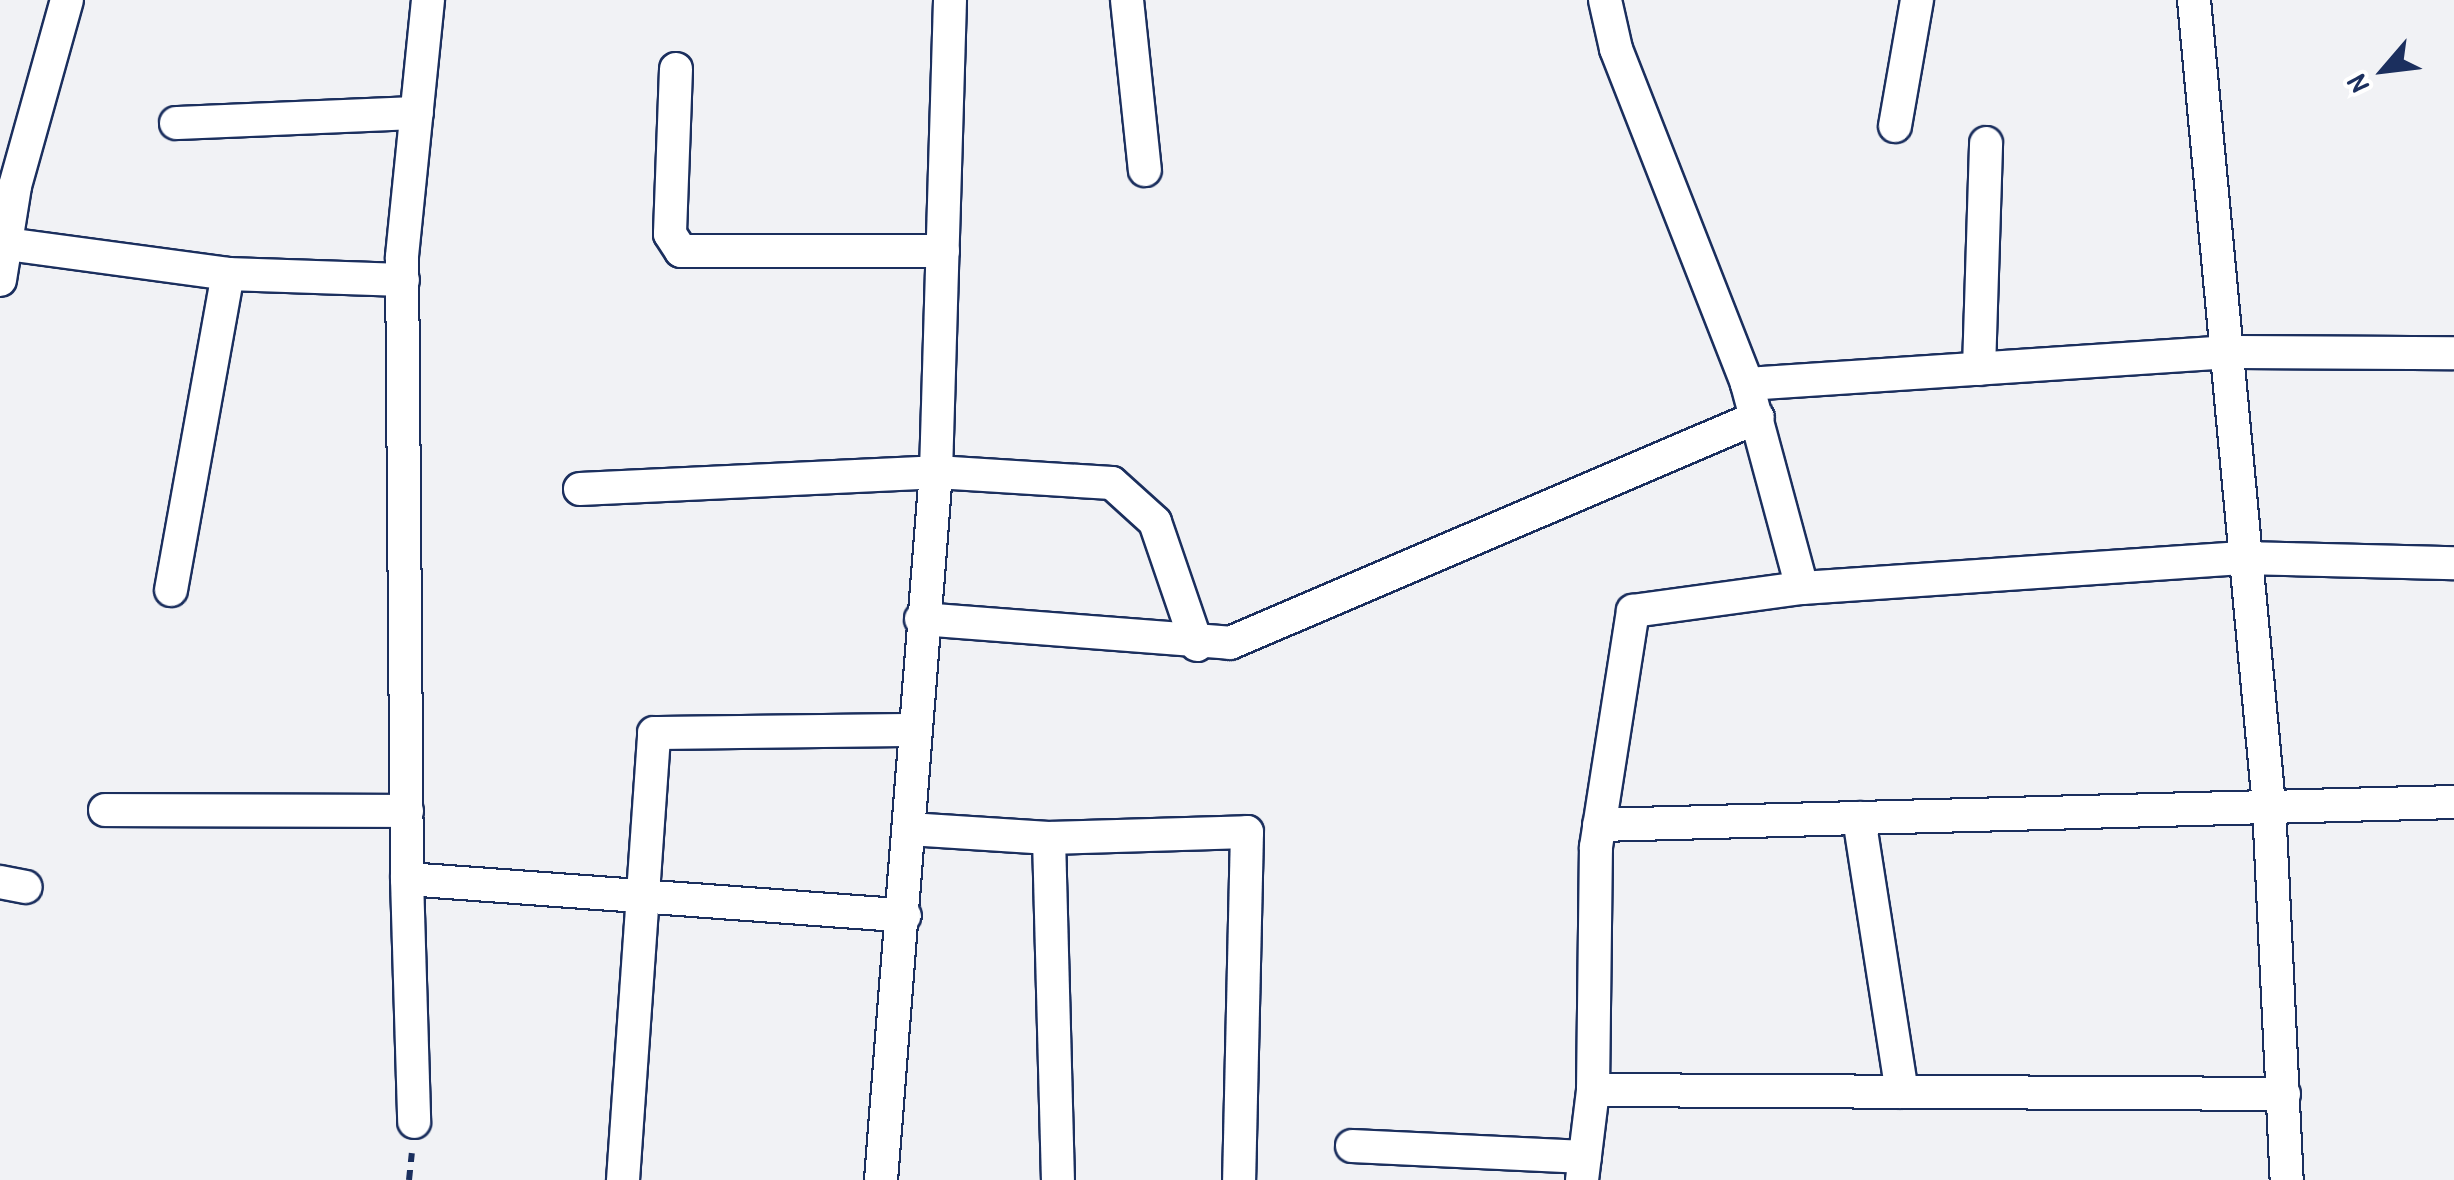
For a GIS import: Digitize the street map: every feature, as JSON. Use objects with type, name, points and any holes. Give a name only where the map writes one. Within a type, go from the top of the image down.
[{"type":"street","points":[[0,280],[7,244],[8,184],[67,0]]},
{"type":"street","points":[[414,1122],[407,879],[402,280],[428,0]]},
{"type":"street","points":[[881,1180],[905,916],[910,730],[936,472],[950,0]]},
{"type":"street","points":[[1128,0],[1145,170]]},
{"type":"street","points":[[1605,0],[1616,49],[1747,384],[1802,588]]},
{"type":"street","points":[[1895,126],[1917,0]]},
{"type":"street","points":[[2194,0],[2230,352],[2242,558],[2269,806],[2287,1180]]},
{"type":"street","points":[[676,69],[670,234],[681,251],[943,251]]},
{"type":"street","points":[[176,124],[417,112]]},
{"type":"street","points":[[1979,369],[1986,143]]},
{"type":"street","points":[[7,244],[228,274],[402,280]]},
{"type":"street","points":[[171,590],[228,274]]},
{"type":"street","points":[[1747,384],[2230,352],[2454,353]]},
{"type":"street","points":[[922,619],[1197,644],[1254,633],[1758,418]]},
{"type":"street","points":[[580,489],[936,472],[1112,483],[1132,492],[1155,522],[1197,644]]},
{"type":"street","points":[[1352,1146],[1583,1168],[1593,1090],[1599,825],[1634,612],[1802,588],[2242,558],[2454,563]]},
{"type":"street","points":[[623,1180],[654,732],[910,730]]},
{"type":"street","points":[[1599,825],[2454,802]]},
{"type":"street","points":[[105,810],[407,811]]},
{"type":"street","points":[[1860,818],[1902,1092]]},
{"type":"street","points":[[910,829],[1049,838],[1248,832],[1239,1180]]},
{"type":"street","points":[[1049,838],[1058,1180]]},
{"type":"street","points":[[407,879],[905,916]]},
{"type":"street","points":[[1593,1090],[2284,1094]]}]
